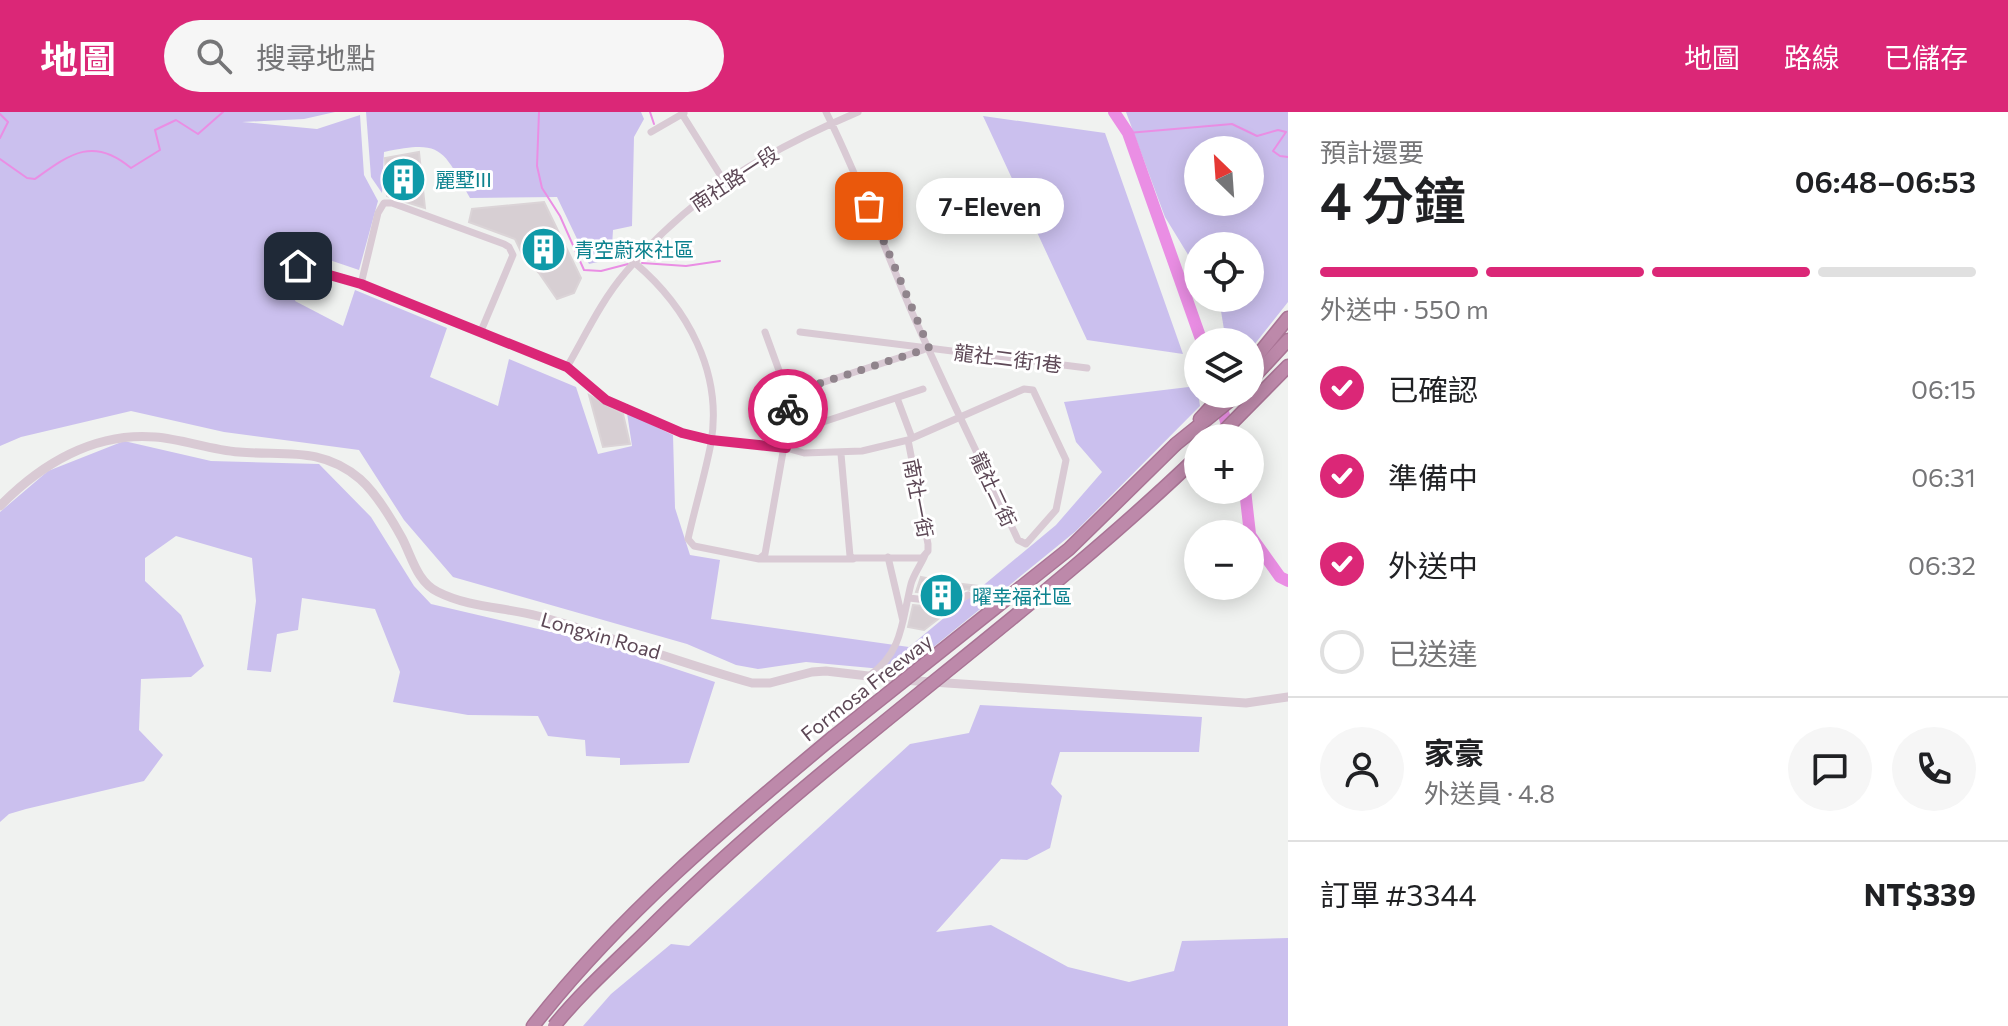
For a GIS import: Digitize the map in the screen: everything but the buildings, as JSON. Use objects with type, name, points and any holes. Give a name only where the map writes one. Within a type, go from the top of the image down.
[{"type":"highway","points":[[1264,364],[1278,346],[1288,318]]},
{"type":"highway","points":[[1231,424],[1288,366]]},
{"type":"highway","points":[[1176,444],[1210,408]]},
{"type":"highway","name":"Formosa Freeway","points":[[533,1026],[595,953],[732,821],[1069,549],[1176,444],[1221,408]]},
{"type":"highway","name":"Formosa Freeway","points":[[554,1026],[692,887],[815,778],[1043,595],[1135,517],[1184,470]]},
{"type":"street","name":"龍社二街","points":[[826,112],[961,418],[1018,540],[1026,544],[1056,510],[1066,460],[1037,393],[1024,389],[961,418]]},
{"type":"street","name":"南社路一段","points":[[567,367],[609,296],[635,263],[686,209],[724,181],[788,143],[858,112]]},
{"type":"street","points":[[651,132],[684,113],[724,181]]},
{"type":"street","points":[[361,284],[378,213],[384,203],[392,203],[504,244],[513,255],[481,331]]},
{"type":"street","points":[[635,263],[674,301],[700,348],[712,393],[711,440]]},
{"type":"street","points":[[298,266],[361,284],[567,367],[606,400],[682,433],[711,440],[786,448],[804,453],[841,454],[910,439],[961,418]]},
{"type":"street","points":[[759,559],[765,554],[789,418],[785,387],[765,332]]},
{"type":"street","name":"龍社二街1巷","points":[[800,332],[1087,368]]},
{"type":"street","points":[[785,387],[818,384],[929,348]]},
{"type":"street","points":[[823,422],[923,389]]},
{"type":"street","name":"南社一街","points":[[897,398],[910,439],[928,544],[912,581],[904,628]]},
{"type":"street","name":"Longxin Road","points":[[0,506],[39,470],[89,445],[129,436],[157,437],[239,452],[311,455],[344,468],[360,479],[389,517],[425,583],[462,603],[534,615],[752,683],[770,683],[812,672],[1246,703],[1288,697]]},
{"type":"street","name":"南社一街","points":[[711,440],[688,539],[694,546],[759,559],[922,558],[925,555]]},
{"type":"street","points":[[841,454],[848,552],[853,558]]},
{"type":"street","points":[[870,675],[890,657],[904,628],[888,557]]},
{"type":"street","points":[[909,598],[952,603],[968,595]]},
{"type":"shaded area","points":[[0,112],[335,112],[304,119],[242,122],[317,129],[360,115],[364,175],[378,201],[359,270],[297,249],[283,269],[304,281],[295,301],[343,326],[355,290],[447,328],[430,377],[498,406],[509,359],[576,387],[598,454],[632,446],[627,413],[673,435],[675,508],[690,555],[720,560],[711,619],[909,647],[1056,525],[1102,472],[1076,442],[1064,402],[1184,388],[1184,408],[1198,408],[1076,531],[904,671],[806,662],[758,669],[736,665],[687,644],[453,577],[404,520],[359,450],[224,432],[131,411],[21,437],[0,446]]},
{"type":"shaded area","points":[[366,112],[641,112],[644,119],[634,137],[632,226],[613,230],[612,246],[629,248],[624,256],[589,264],[557,197],[470,198],[446,158],[429,148],[384,152],[382,193],[371,177]]},
{"type":"shaded area","points":[[1126,112],[1288,112],[1288,302],[1264,332],[1264,328],[1224,328],[1221,312],[1264,312],[1264,232],[1184,232],[1184,248],[1165,217]]},
{"type":"shaded area","points":[[983,116],[1105,133],[1183,354],[1087,340]]},
{"type":"shaded area","points":[[124,441],[211,461],[319,464],[371,517],[414,586],[431,604],[598,643],[715,682],[689,763],[620,765],[620,758],[586,756],[585,740],[548,736],[538,716],[468,715],[393,702],[400,672],[375,609],[302,598],[298,630],[277,634],[271,672],[247,670],[256,601],[252,558],[176,536],[145,558],[145,581],[181,615],[204,666],[191,677],[141,679],[139,730],[163,755],[144,781],[26,809],[9,814],[0,822],[0,512],[48,471]]},
{"type":"shaded area","points":[[980,705],[1202,717],[1199,752],[1060,752],[1051,784],[1062,796],[1050,848],[1027,860],[1001,859],[936,932],[991,925],[1068,967],[1129,982],[1174,971],[1182,941],[1288,938],[1288,1026],[583,1026],[611,994],[671,944],[689,946],[910,744],[969,733]]},
{"type":"waterway","points":[[0,159],[27,178],[35,179],[59,162],[82,152],[105,153],[131,168],[160,150],[155,130],[176,120],[198,134],[223,112]]},
{"type":"waterway","points":[[539,112],[537,166],[542,188],[560,216],[584,270],[601,271],[628,264]]},
{"type":"waterway","points":[[650,112],[654,124]]},
{"type":"waterway","points":[[1114,112],[1128,133],[1197,328]]},
{"type":"waterway","points":[[0,114],[8,122],[0,138]]},
{"type":"waterway","points":[[1128,133],[1232,124],[1257,136],[1278,130],[1286,132],[1273,151],[1288,157]]},
{"type":"waterway","points":[[642,263],[686,266],[720,261]]},
{"type":"waterway","points":[[1222,408],[1227,424]]},
{"type":"waterway","points":[[1247,504],[1248,520]]},
{"type":"waterway","points":[[1264,555],[1280,577],[1288,581]]},
{"type":"way so far","points":[[788,409],[785,387],[818,384],[929,348],[869,206]]},
{"type":"place","name":"麗墅III","points":[[404,179]]},
{"type":"place","name":"7-Eleven","points":[[869,206]]},
{"type":"place","name":"青空蔚來社區","points":[[543,249]]},
{"type":"place","name":"曜幸福社區","points":[[941,596]]},
{"type":"route","points":[[298,266],[361,284],[567,367],[606,400],[682,433],[711,440],[786,448],[788,409]]}]
